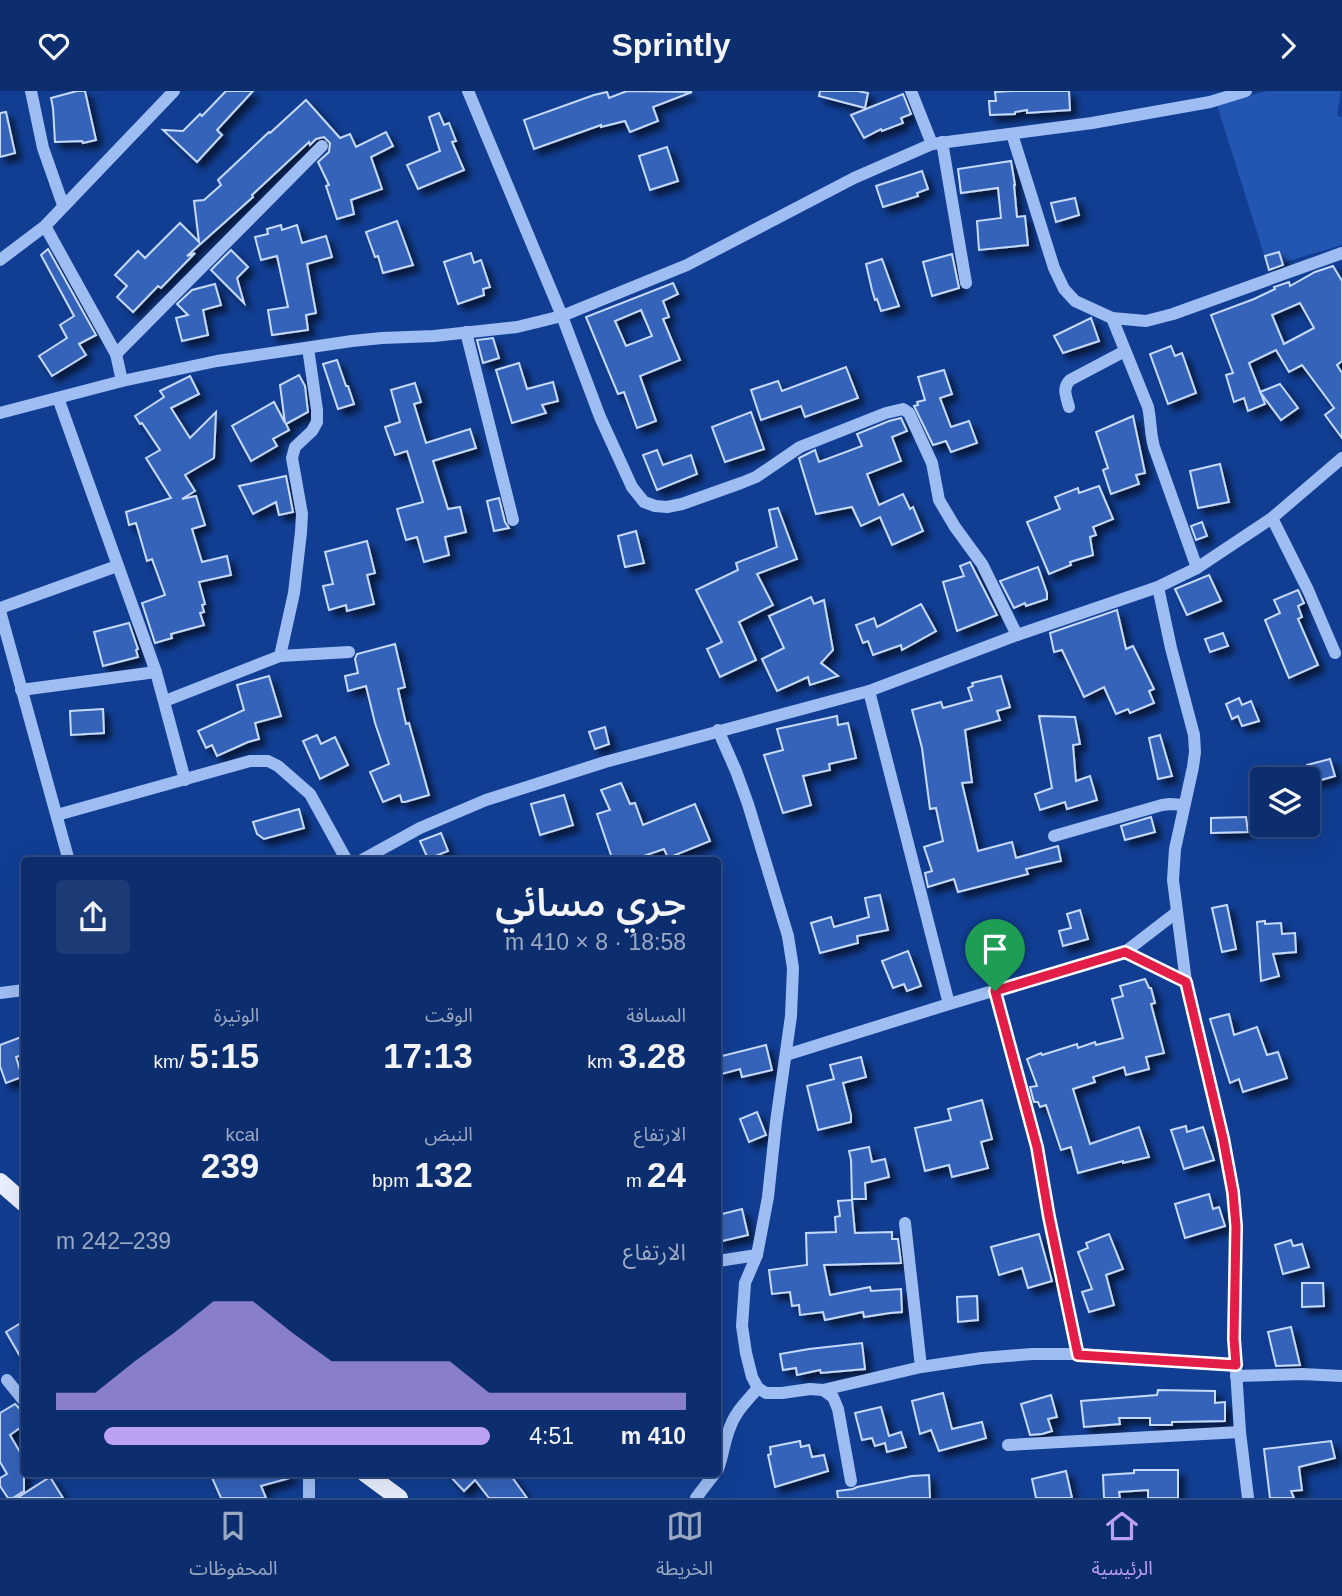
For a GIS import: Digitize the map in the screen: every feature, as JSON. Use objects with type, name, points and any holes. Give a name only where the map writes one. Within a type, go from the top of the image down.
[{"type":"main road","points":[[0,1182],[21,1200]]},
{"type":"main road","points":[[371,1477],[400,1498]]},
{"type":"street","points":[[30,91],[43,148],[63,205]]},
{"type":"street","points":[[0,260],[45,226],[174,91]]},
{"type":"street","points":[[468,91],[562,316],[600,417],[632,487],[644,502],[667,507],[741,483],[757,477],[800,447],[886,413],[903,409],[909,413],[932,463],[939,501],[982,565],[1017,635]]},
{"type":"street","points":[[911,91],[937,143],[965,283]]},
{"type":"street","points":[[0,413],[122,381],[217,361],[352,341],[517,327],[562,316],[687,265],[854,178],[937,143],[1092,123],[1208,96],[1247,91]]},
{"type":"street","points":[[1012,134],[1054,268],[1064,289],[1075,301],[1112,319],[1146,321],[1173,314],[1342,253]]},
{"type":"street","points":[[116,354],[322,146]]},
{"type":"street","points":[[45,226],[116,354],[122,381]]},
{"type":"street","points":[[1112,319],[1148,407],[1154,447],[1197,568]]},
{"type":"street","points":[[466,332],[513,520]]},
{"type":"street","points":[[280,656],[294,593],[301,532],[302,514],[292,458],[295,447],[312,431],[317,422],[308,348]]},
{"type":"street","points":[[1069,407],[1065,391],[1070,380],[1125,351]]},
{"type":"street","points":[[58,398],[156,672],[185,779]]},
{"type":"street","points":[[367,857],[420,828],[486,800],[605,762],[869,691],[1017,635],[1158,587],[1197,568],[1272,518],[1342,459]]},
{"type":"street","points":[[1272,518],[1308,590],[1335,653]]},
{"type":"street","points":[[68,857],[0,609],[117,566]]},
{"type":"street","points":[[1158,587],[1194,735],[1195,752],[1175,849],[1173,880],[1186,982],[1233,1192],[1236,1226],[1236,1370],[1248,1498]]},
{"type":"street","points":[[165,701],[280,656],[349,652]]},
{"type":"street","points":[[22,690],[156,672]]},
{"type":"street","points":[[869,691],[949,1004]]},
{"type":"street","points":[[718,730],[748,804],[788,936],[793,968],[786,1055],[768,1197],[757,1255],[746,1283],[742,1326],[752,1377],[758,1388],[766,1393],[823,1390],[921,1367],[1020,1355],[1078,1355],[1236,1370],[1342,1376]]},
{"type":"street","points":[[57,815],[250,761],[268,761],[278,766],[310,794],[345,857]]},
{"type":"street","points":[[1054,836],[1162,805],[1184,805]]},
{"type":"street","points":[[786,1055],[1125,952],[1177,912]]},
{"type":"street","points":[[1125,952],[1186,982]]},
{"type":"street","points":[[0,993],[21,990]]},
{"type":"street","points":[[995,991],[1037,1147],[1078,1355]]},
{"type":"street","points":[[905,1223],[921,1367]]},
{"type":"street","points":[[721,1261],[757,1255]]},
{"type":"street","points":[[7,1380],[21,1397]]},
{"type":"street","points":[[721,1461],[728,1431],[735,1416],[758,1388]]},
{"type":"street","points":[[823,1390],[833,1397],[838,1409],[851,1481]]},
{"type":"street","points":[[1008,1445],[1240,1432]]},
{"type":"street","points":[[309,1477],[309,1498]]},
{"type":"street","points":[[696,1498],[712,1477]]},
{"type":"shaded area","points":[[1266,91],[1341,91],[1337,116],[1342,117],[1342,245],[1268,267],[1217,105]]},
{"type":"building","points":[[85,91],[96,140],[83,143],[55,142],[51,98]]},
{"type":"building","points":[[226,91],[253,91],[217,130],[222,135],[197,162],[163,130],[183,131]]},
{"type":"building","points":[[627,91],[692,92],[653,107],[658,121],[630,132],[625,121],[601,125],[534,149],[524,120],[594,95],[607,92],[609,98]]},
{"type":"building","points":[[820,91],[868,93],[865,108],[819,96]]},
{"type":"building","points":[[1069,91],[1070,110],[1027,113],[1027,110],[1015,114],[990,115],[989,101],[996,101],[995,92]]},
{"type":"building","points":[[903,94],[911,114],[901,118],[903,123],[882,131],[881,129],[864,138],[851,115]]},
{"type":"building","points":[[306,100],[340,138],[350,134],[356,147],[386,132],[393,146],[371,157],[382,189],[351,200],[354,214],[337,219],[326,186],[329,185],[318,162],[329,152],[330,143],[324,137],[316,139],[310,145],[309,142],[187,256],[195,253],[133,312],[117,297],[127,286],[115,275],[138,251],[145,258],[180,223],[199,242],[194,201],[204,200],[221,185],[218,180]]},
{"type":"building","points":[[6,112],[15,153],[0,157],[0,113]]},
{"type":"building","points":[[439,113],[444,125],[449,123],[456,141],[452,142],[464,170],[418,189],[407,165],[440,151],[429,117]]},
{"type":"building","points":[[667,147],[678,181],[650,190],[639,156]]},
{"type":"building","points":[[1011,161],[1017,217],[1025,216],[1028,245],[979,250],[977,221],[1001,218],[998,188],[961,193],[958,169]]},
{"type":"building","points":[[922,171],[928,189],[917,193],[918,196],[883,207],[876,186]]},
{"type":"building","points":[[1075,198],[1079,215],[1056,222],[1051,203]]},
{"type":"building","points":[[397,221],[413,265],[383,273],[366,232]]},
{"type":"building","points":[[281,225],[282,230],[297,225],[302,243],[326,236],[332,257],[307,264],[316,313],[306,315],[308,330],[272,335],[268,310],[288,307],[277,256],[261,260],[255,237],[268,234],[267,229]]},
{"type":"building","points":[[48,249],[96,335],[79,344],[86,355],[52,376],[39,356],[67,338],[60,325],[74,316],[41,255]]},
{"type":"building","points":[[231,250],[248,267],[237,278],[244,303],[211,270]]},
{"type":"building","points":[[1279,252],[1283,265],[1269,270],[1265,256]]},
{"type":"building","points":[[471,253],[474,263],[481,260],[490,287],[483,289],[484,295],[458,304],[444,262]]},
{"type":"building","points":[[952,254],[959,288],[932,296],[923,262]]},
{"type":"building","points":[[882,259],[899,306],[881,311],[877,299],[875,300],[866,264]]},
{"type":"building","points":[[1333,266],[1342,281],[1342,361],[1337,365],[1342,373],[1342,438],[1325,415],[1334,408],[1302,365],[1289,372],[1276,350],[1249,363],[1265,404],[1248,411],[1244,398],[1234,402],[1226,375],[1233,373],[1211,315],[1254,299],[1275,289],[1274,287],[1289,282],[1290,286],[1315,272]],"holes":[[[1300,303],[1314,328],[1284,344],[1272,315]]]},
{"type":"building","points":[[673,283],[678,294],[663,301],[669,317],[663,319],[680,360],[640,376],[656,421],[637,428],[624,392],[618,394],[586,317]],"holes":[[[641,310],[652,336],[626,346],[615,321]]]},
{"type":"building","points":[[215,284],[221,305],[203,310],[208,335],[182,341],[176,318],[188,315],[177,304],[192,290]]},
{"type":"building","points":[[1091,318],[1099,341],[1063,353],[1054,336]]},
{"type":"building","points":[[493,338],[499,358],[483,363],[477,340]]},
{"type":"building","points":[[1171,346],[1175,356],[1182,353],[1196,393],[1168,404],[1150,354]]},
{"type":"building","points":[[337,360],[354,404],[338,409],[323,364]]},
{"type":"building","points":[[519,363],[527,389],[553,382],[558,401],[542,405],[546,413],[512,423],[496,370]]},
{"type":"building","points":[[846,367],[858,398],[805,417],[801,406],[761,420],[751,390],[778,381],[782,391]]},
{"type":"building","points":[[944,370],[952,394],[940,398],[951,427],[969,421],[977,443],[951,452],[946,441],[933,445],[914,406],[925,400],[918,377]]},
{"type":"building","points":[[299,375],[305,386],[308,412],[286,424],[289,430],[273,439],[277,446],[251,461],[232,426],[274,402],[285,423],[280,385]]},
{"type":"building","points":[[190,376],[199,394],[171,408],[190,438],[216,412],[214,458],[185,475],[195,491],[182,499],[196,496],[205,525],[192,529],[202,562],[227,556],[231,575],[199,582],[205,604],[202,605],[204,612],[200,613],[204,625],[171,634],[172,638],[155,643],[142,603],[165,595],[152,559],[147,561],[136,523],[129,525],[126,512],[171,498],[146,458],[160,450],[135,416],[164,397],[160,391]]},
{"type":"building","points":[[415,383],[421,402],[414,404],[426,443],[470,429],[476,448],[433,461],[448,509],[460,507],[466,532],[445,537],[449,555],[424,562],[417,537],[406,540],[397,509],[423,502],[407,451],[395,455],[385,427],[400,422],[391,390]]},
{"type":"building","points":[[1280,384],[1298,408],[1281,420],[1260,392]]},
{"type":"building","points":[[751,412],[764,449],[725,462],[712,427]]},
{"type":"building","points":[[1133,416],[1145,473],[1136,475],[1139,484],[1111,494],[1103,470],[1108,468],[1096,432]]},
{"type":"building","points":[[901,418],[907,431],[892,437],[901,461],[867,474],[879,505],[903,494],[910,509],[913,507],[923,531],[892,545],[880,517],[861,526],[852,507],[816,514],[799,458],[815,450],[819,462],[862,446],[857,434]]},
{"type":"building","points":[[657,450],[663,465],[691,455],[697,474],[657,490],[643,455]]},
{"type":"building","points":[[1220,464],[1229,502],[1198,508],[1190,471]]},
{"type":"building","points":[[286,476],[293,512],[279,515],[276,502],[253,514],[239,486]]},
{"type":"building","points":[[1099,486],[1113,519],[1093,527],[1096,535],[1090,537],[1093,555],[1070,562],[1071,565],[1049,574],[1027,522],[1060,509],[1055,497],[1078,488],[1079,493]]},
{"type":"building","points":[[499,498],[509,528],[494,531],[487,501]]},
{"type":"building","points":[[778,508],[797,559],[757,574],[773,605],[739,622],[756,660],[720,677],[707,649],[722,642],[696,590],[738,570],[736,563],[777,547],[769,510]]},
{"type":"building","points":[[1202,522],[1207,536],[1196,540],[1191,526]]},
{"type":"building","points":[[636,531],[644,563],[625,567],[618,536]]},
{"type":"building","points":[[367,541],[375,573],[367,575],[374,604],[347,611],[346,605],[329,610],[323,586],[333,584],[325,552]]},
{"type":"building","points":[[970,562],[997,615],[957,631],[943,582],[964,576],[960,566]]},
{"type":"building","points":[[1038,567],[1047,599],[1014,608],[1000,581]]},
{"type":"building","points":[[1209,575],[1221,601],[1187,615],[1175,589]]},
{"type":"building","points":[[1298,590],[1304,603],[1298,606],[1302,617],[1298,619],[1318,665],[1289,678],[1265,620],[1280,613],[1274,600]]},
{"type":"building","points":[[811,597],[814,604],[824,600],[833,650],[821,663],[838,676],[810,685],[808,677],[777,691],[762,659],[784,648],[769,616]]},
{"type":"building","points":[[921,604],[936,631],[902,650],[901,645],[873,655],[868,641],[863,643],[856,625],[874,618],[877,627]]},
{"type":"building","points":[[1117,610],[1126,649],[1133,646],[1154,689],[1149,691],[1154,703],[1130,713],[1128,709],[1116,714],[1104,687],[1084,697],[1062,650],[1054,652],[1050,633]]},
{"type":"building","points":[[129,623],[138,657],[103,666],[94,632]]},
{"type":"building","points":[[1223,633],[1228,646],[1210,652],[1205,639]]},
{"type":"building","points":[[395,644],[405,687],[398,689],[406,724],[409,723],[429,795],[402,802],[400,795],[383,802],[370,772],[389,764],[366,686],[348,691],[345,676],[358,673],[355,659],[357,654]]},
{"type":"building","points":[[269,676],[281,716],[255,723],[259,739],[217,756],[212,745],[206,748],[198,731],[244,710],[237,685]]},
{"type":"building","points":[[1001,676],[1010,707],[997,711],[1000,720],[965,730],[972,782],[962,783],[978,851],[1012,842],[1016,858],[1058,846],[1061,861],[1026,869],[1028,874],[958,892],[954,879],[928,887],[925,873],[932,871],[924,847],[943,841],[936,808],[930,809],[922,748],[912,710],[941,702],[943,708],[972,700],[968,688],[973,686],[972,683]]},
{"type":"building","points":[[1239,698],[1242,705],[1251,701],[1259,721],[1242,726],[1238,716],[1232,719],[1226,704]]},
{"type":"building","points":[[103,709],[104,733],[71,735],[70,711]]},
{"type":"building","points":[[837,716],[838,725],[848,723],[856,758],[829,764],[830,770],[803,776],[811,805],[783,813],[764,755],[783,750],[777,729]]},
{"type":"building","points":[[1039,716],[1075,717],[1080,744],[1073,745],[1076,781],[1090,776],[1097,800],[1067,809],[1065,802],[1040,810],[1035,794],[1052,788]]},
{"type":"building","points":[[605,727],[609,744],[595,749],[589,732]]},
{"type":"building","points":[[317,735],[321,744],[335,737],[348,765],[320,779],[303,741]]},
{"type":"building","points":[[1160,735],[1172,776],[1158,779],[1149,738]]},
{"type":"building","points":[[1330,759],[1335,776],[1320,780],[1320,767],[1307,765]]},
{"type":"building","points":[[621,783],[630,804],[635,803],[643,825],[695,804],[710,841],[670,857],[668,857],[664,849],[641,857],[612,857],[597,814],[610,810],[601,790]]},
{"type":"building","points":[[564,795],[573,825],[540,835],[531,804]]},
{"type":"building","points":[[299,809],[304,828],[264,839],[257,834],[253,822]]},
{"type":"building","points":[[1151,817],[1155,832],[1125,840],[1121,826]]},
{"type":"building","points":[[1246,817],[1248,832],[1211,833],[1211,818]]},
{"type":"building","points":[[441,833],[448,851],[427,857],[420,841]]},
{"type":"building","points":[[880,895],[888,930],[857,936],[858,943],[820,953],[811,923],[831,917],[834,927],[869,917],[865,898]]},
{"type":"building","points":[[1227,905],[1236,949],[1222,952],[1212,908]]},
{"type":"building","points":[[1080,910],[1088,939],[1063,946],[1059,931],[1071,928],[1067,914]]},
{"type":"building","points":[[1265,921],[1265,924],[1281,923],[1282,934],[1295,933],[1296,952],[1273,954],[1279,976],[1261,981],[1257,922]]},
{"type":"building","points":[[908,951],[921,986],[907,991],[904,984],[893,988],[882,961]]},
{"type":"building","points":[[1145,979],[1155,1003],[1151,1004],[1164,1053],[1146,1057],[1149,1069],[1126,1075],[1124,1067],[1093,1077],[1095,1082],[1073,1089],[1090,1144],[1139,1127],[1149,1157],[1078,1173],[1071,1147],[1061,1150],[1046,1105],[1040,1107],[1038,1102],[1034,1102],[1030,1087],[1037,1086],[1027,1059],[1077,1044],[1078,1048],[1095,1042],[1096,1045],[1123,1038],[1112,999],[1123,996],[1120,986]]},
{"type":"building","points":[[1229,1014],[1234,1035],[1257,1027],[1267,1055],[1278,1052],[1287,1078],[1243,1092],[1239,1079],[1230,1083],[1210,1019]]},
{"type":"building","points":[[21,1037],[21,1055],[16,1057],[21,1077],[6,1083],[0,1066],[0,1045]]},
{"type":"building","points":[[766,1045],[772,1070],[742,1077],[740,1069],[721,1074],[721,1056]]},
{"type":"building","points":[[861,1057],[866,1077],[843,1083],[851,1122],[818,1130],[807,1086],[834,1079],[830,1065]]},
{"type":"building","points":[[982,1100],[992,1139],[981,1142],[988,1168],[952,1177],[949,1165],[925,1171],[915,1128],[951,1120],[948,1109]]},
{"type":"building","points":[[757,1112],[766,1135],[749,1142],[740,1119]]},
{"type":"building","points":[[1186,1126],[1187,1132],[1203,1127],[1214,1160],[1184,1169],[1171,1130]]},
{"type":"building","points":[[869,1147],[872,1162],[885,1159],[889,1177],[865,1183],[866,1199],[852,1199],[849,1151]]},
{"type":"building","points":[[1209,1194],[1213,1209],[1219,1207],[1225,1226],[1185,1238],[1175,1204]]},
{"type":"building","points":[[852,1200],[855,1233],[892,1232],[892,1239],[898,1239],[901,1263],[824,1265],[830,1295],[870,1287],[871,1291],[901,1289],[902,1312],[864,1317],[863,1312],[825,1320],[823,1312],[800,1315],[799,1305],[792,1306],[790,1292],[772,1294],[769,1270],[807,1265],[806,1233],[836,1232],[835,1217],[840,1216],[838,1201]]},
{"type":"building","points":[[742,1209],[748,1235],[721,1241],[721,1214]]},
{"type":"building","points":[[1039,1234],[1052,1281],[1028,1288],[1022,1268],[999,1275],[991,1247]]},
{"type":"building","points":[[1109,1234],[1123,1269],[1106,1275],[1114,1305],[1089,1312],[1082,1292],[1092,1289],[1078,1252],[1088,1248],[1086,1243]]},
{"type":"building","points":[[1291,1240],[1293,1246],[1302,1244],[1309,1267],[1283,1274],[1275,1245]]},
{"type":"building","points":[[1302,1283],[1323,1283],[1324,1306],[1302,1307]]},
{"type":"building","points":[[977,1296],[978,1320],[958,1322],[957,1297]]},
{"type":"building","points":[[21,1323],[21,1358],[6,1332]]},
{"type":"building","points":[[1291,1327],[1300,1365],[1276,1366],[1268,1332]]},
{"type":"building","points":[[862,1343],[865,1369],[821,1373],[820,1370],[797,1375],[796,1368],[783,1370],[780,1354]]},
{"type":"building","points":[[1158,1390],[1215,1391],[1215,1403],[1225,1402],[1225,1421],[1150,1425],[1150,1418],[1119,1418],[1120,1424],[1084,1427],[1081,1401],[1157,1395]]},
{"type":"building","points":[[943,1393],[952,1429],[982,1422],[986,1438],[939,1451],[931,1430],[920,1434],[912,1401]]},
{"type":"building","points":[[1051,1395],[1057,1417],[1048,1419],[1052,1431],[1030,1435],[1021,1404]]},
{"type":"building","points":[[15,1404],[21,1409],[21,1427],[10,1435],[21,1454],[24,1491],[13,1498],[8,1498],[0,1486],[0,1478],[7,1474],[0,1462],[0,1413]]},
{"type":"building","points":[[881,1407],[889,1436],[901,1432],[906,1447],[887,1452],[885,1443],[875,1446],[872,1438],[862,1440],[855,1413]]},
{"type":"building","points":[[800,1441],[801,1447],[809,1445],[812,1457],[824,1455],[828,1471],[775,1487],[768,1455],[771,1454],[770,1447]]},
{"type":"building","points":[[1331,1441],[1335,1458],[1299,1467],[1302,1490],[1291,1491],[1294,1498],[1270,1498],[1264,1449]]},
{"type":"building","points":[[1134,1470],[1178,1470],[1178,1498],[1148,1498],[1148,1490],[1119,1492],[1120,1498],[1104,1498],[1103,1475],[1134,1473]]},
{"type":"building","points":[[1066,1471],[1072,1498],[1036,1498],[1032,1479]]},
{"type":"building","points":[[929,1475],[930,1498],[838,1498],[837,1491]]},
{"type":"building","points":[[50,1477],[63,1498],[17,1498]]},
{"type":"building","points":[[212,1477],[290,1477],[261,1486],[266,1498],[221,1498]]},
{"type":"building","points":[[451,1477],[512,1477],[527,1498],[489,1498],[475,1480],[464,1491]]},
{"type":"route","points":[[1125,952],[1186,982],[1233,1192],[1236,1226],[1236,1365],[1078,1355],[1037,1147],[995,991],[1125,952]]}]
